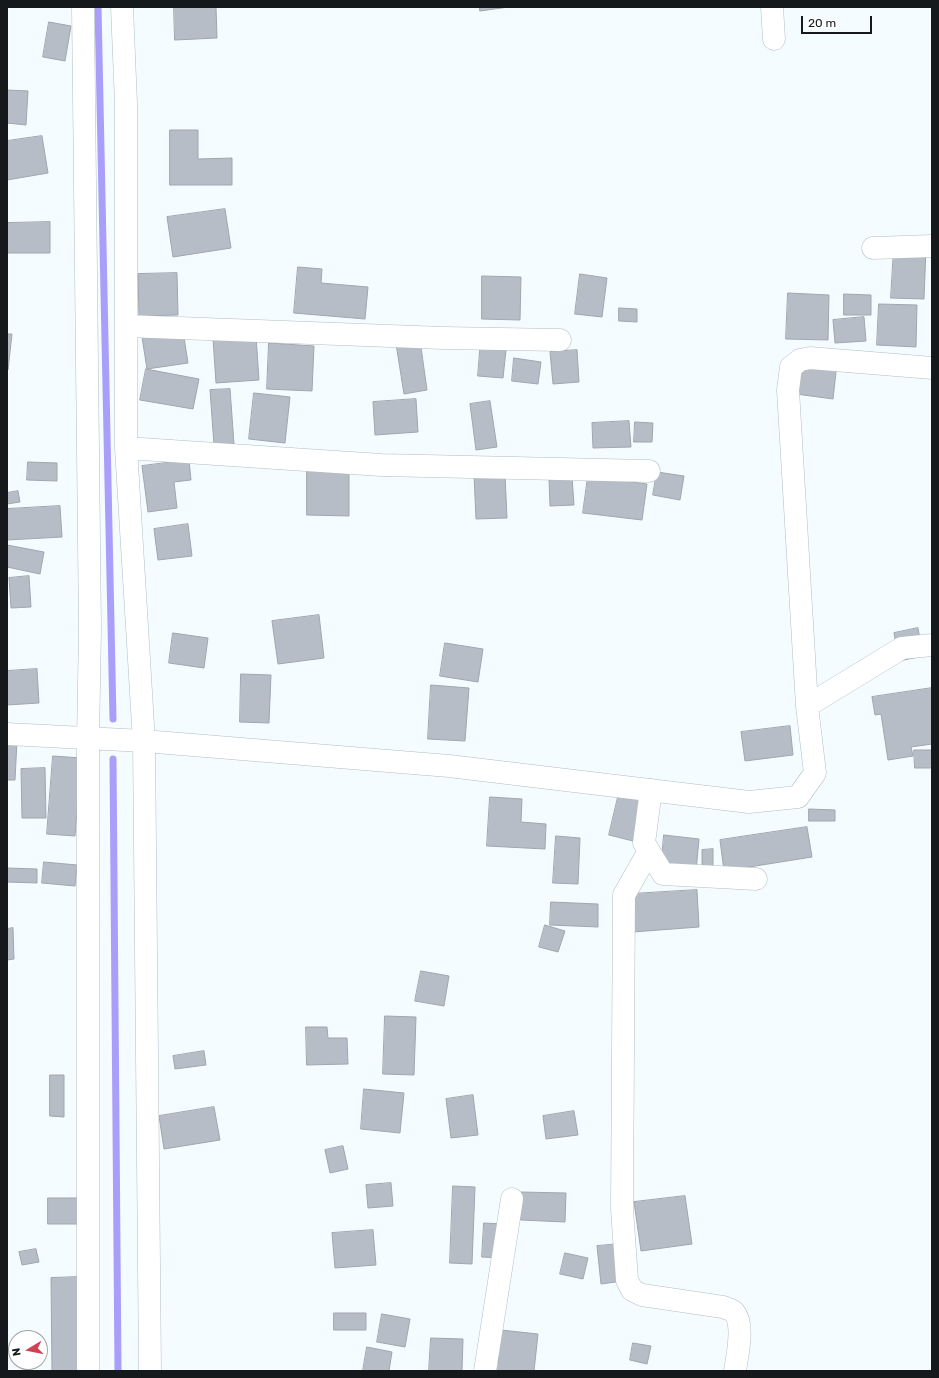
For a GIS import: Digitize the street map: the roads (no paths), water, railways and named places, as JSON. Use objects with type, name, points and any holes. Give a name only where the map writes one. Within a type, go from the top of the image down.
[{"type":"street","points":[[83,7],[90,622],[88,739],[88,1371]]},
{"type":"street","points":[[122,7],[126,104],[126,448],[144,741],[150,1371]]},
{"type":"street","points":[[772,7],[774,39]]},
{"type":"street","points":[[873,248],[932,246]]},
{"type":"street","points":[[126,326],[443,338],[560,340]]},
{"type":"street","points":[[7,734],[144,741],[449,766],[749,802],[798,797],[815,773],[807,706],[788,390],[791,367],[800,360],[810,358],[932,368]]},
{"type":"street","points":[[126,448],[381,464],[649,471]]},
{"type":"street","points":[[807,706],[902,648],[932,645]]},
{"type":"street","points":[[651,790],[644,843],[663,874],[756,879]]},
{"type":"street","points":[[649,851],[624,895],[622,1209],[627,1280],[632,1290],[642,1295],[723,1307],[734,1312],[739,1322],[739,1338],[735,1371]]},
{"type":"street","points":[[484,1371],[512,1199]]},
{"type":"waterway","points":[[98,7],[113,719]]},
{"type":"waterway","points":[[113,759],[118,1371]]}]
